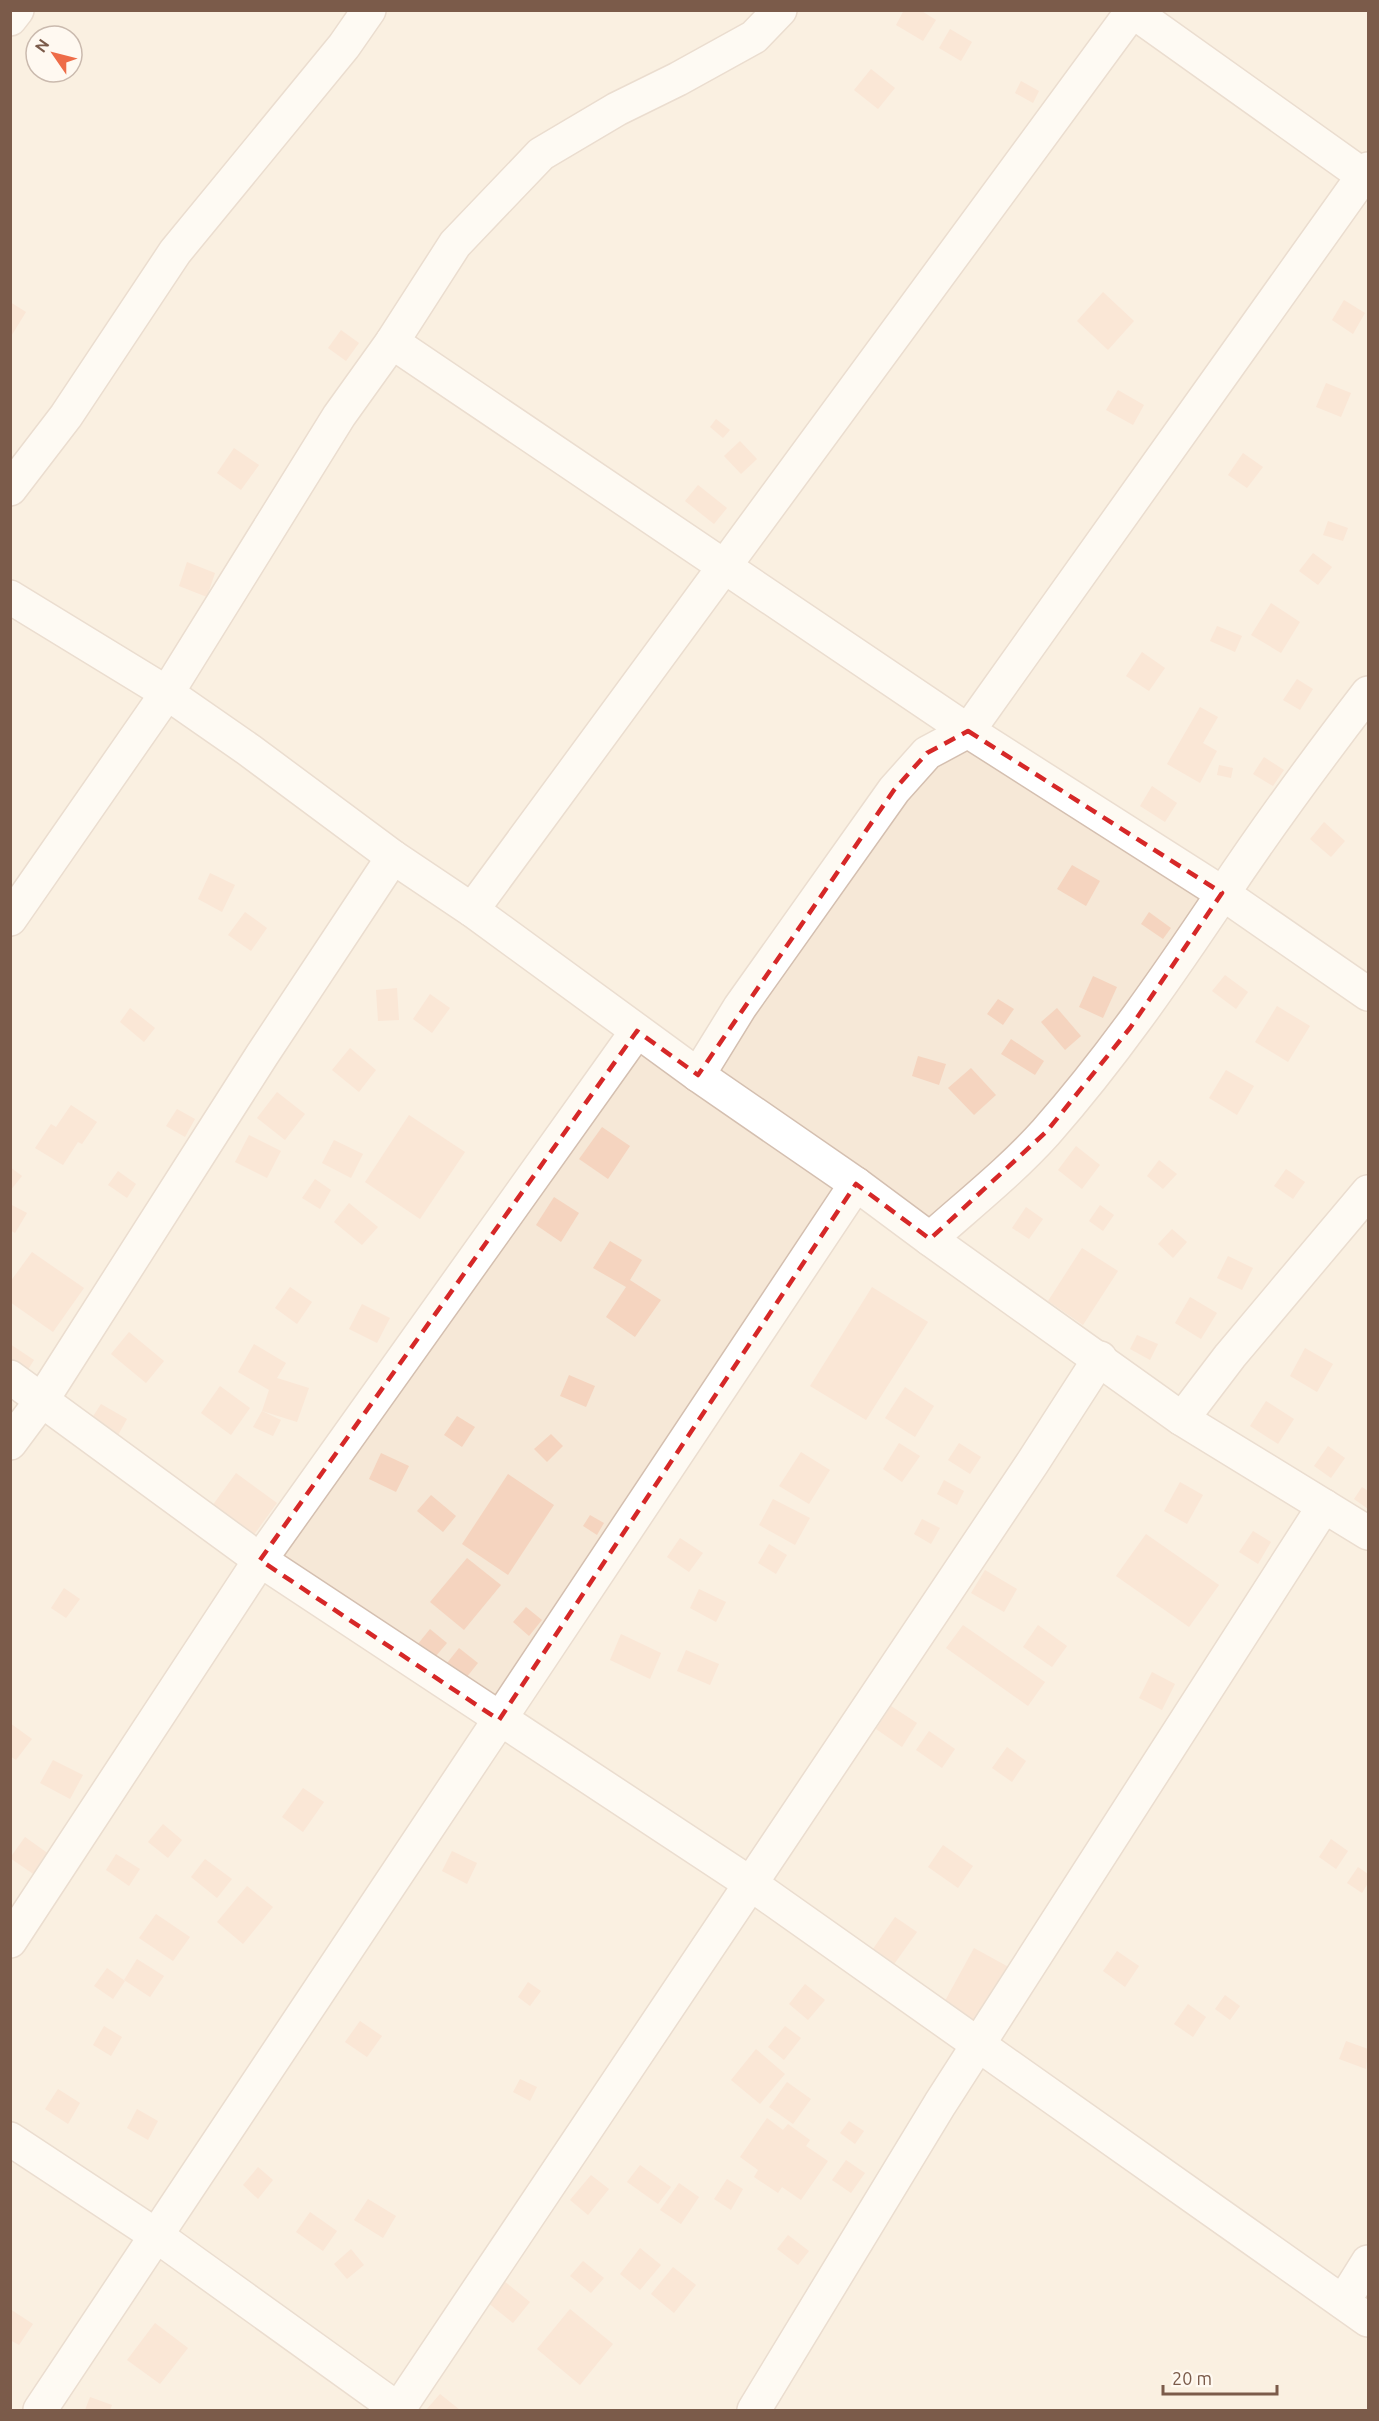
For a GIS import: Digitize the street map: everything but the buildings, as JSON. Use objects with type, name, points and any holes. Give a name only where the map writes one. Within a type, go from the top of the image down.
[{"type":"street","points":[[10,19],[17,10]]},
{"type":"street","points":[[10,489],[66,416],[175,252],[344,46],[369,10]]},
{"type":"street","points":[[10,919],[167,693],[339,417],[392,342],[455,244],[541,154],[617,110],[754,37],[780,10]]},
{"type":"street","points":[[472,910],[1132,11],[1367,175],[968,731],[927,753],[894,790],[740,1007],[698,1075]]},
{"type":"street","points":[[392,342],[968,731],[1222,894],[1368,994]]},
{"type":"street","points":[[10,597],[167,693],[393,857],[472,910],[698,1075],[856,1184],[1182,1419],[1368,1533]]},
{"type":"street","points":[[930,1239],[1015,1165],[1047,1131],[1130,1028],[1188,947],[1222,894],[1368,693]]},
{"type":"street","points":[[10,1443],[42,1400],[262,1055],[393,857]]},
{"type":"street","points":[[10,1941],[260,1560],[637,1031]]},
{"type":"street","points":[[40,2410],[856,1184]]},
{"type":"street","points":[[1182,1419],[1245,1338],[1368,1192]]},
{"type":"street","points":[[10,2139],[157,2236],[398,2410],[1033,1462],[1100,1358]]},
{"type":"street","points":[[10,1377],[260,1560],[751,1884],[1355,2311],[1368,2262]]},
{"type":"street","points":[[754,2410],[978,2044],[1324,1506]]},
{"type":"highlighted area","points":[[968,731],[1222,893],[1130,1028],[1047,1131],[930,1239],[856,1184],[499,1720],[260,1560],[637,1031],[698,1075],[894,790],[927,753]]},
{"type":"shaded area","points":[[11,11],[1368,11],[1368,2410],[11,2410]]}]
